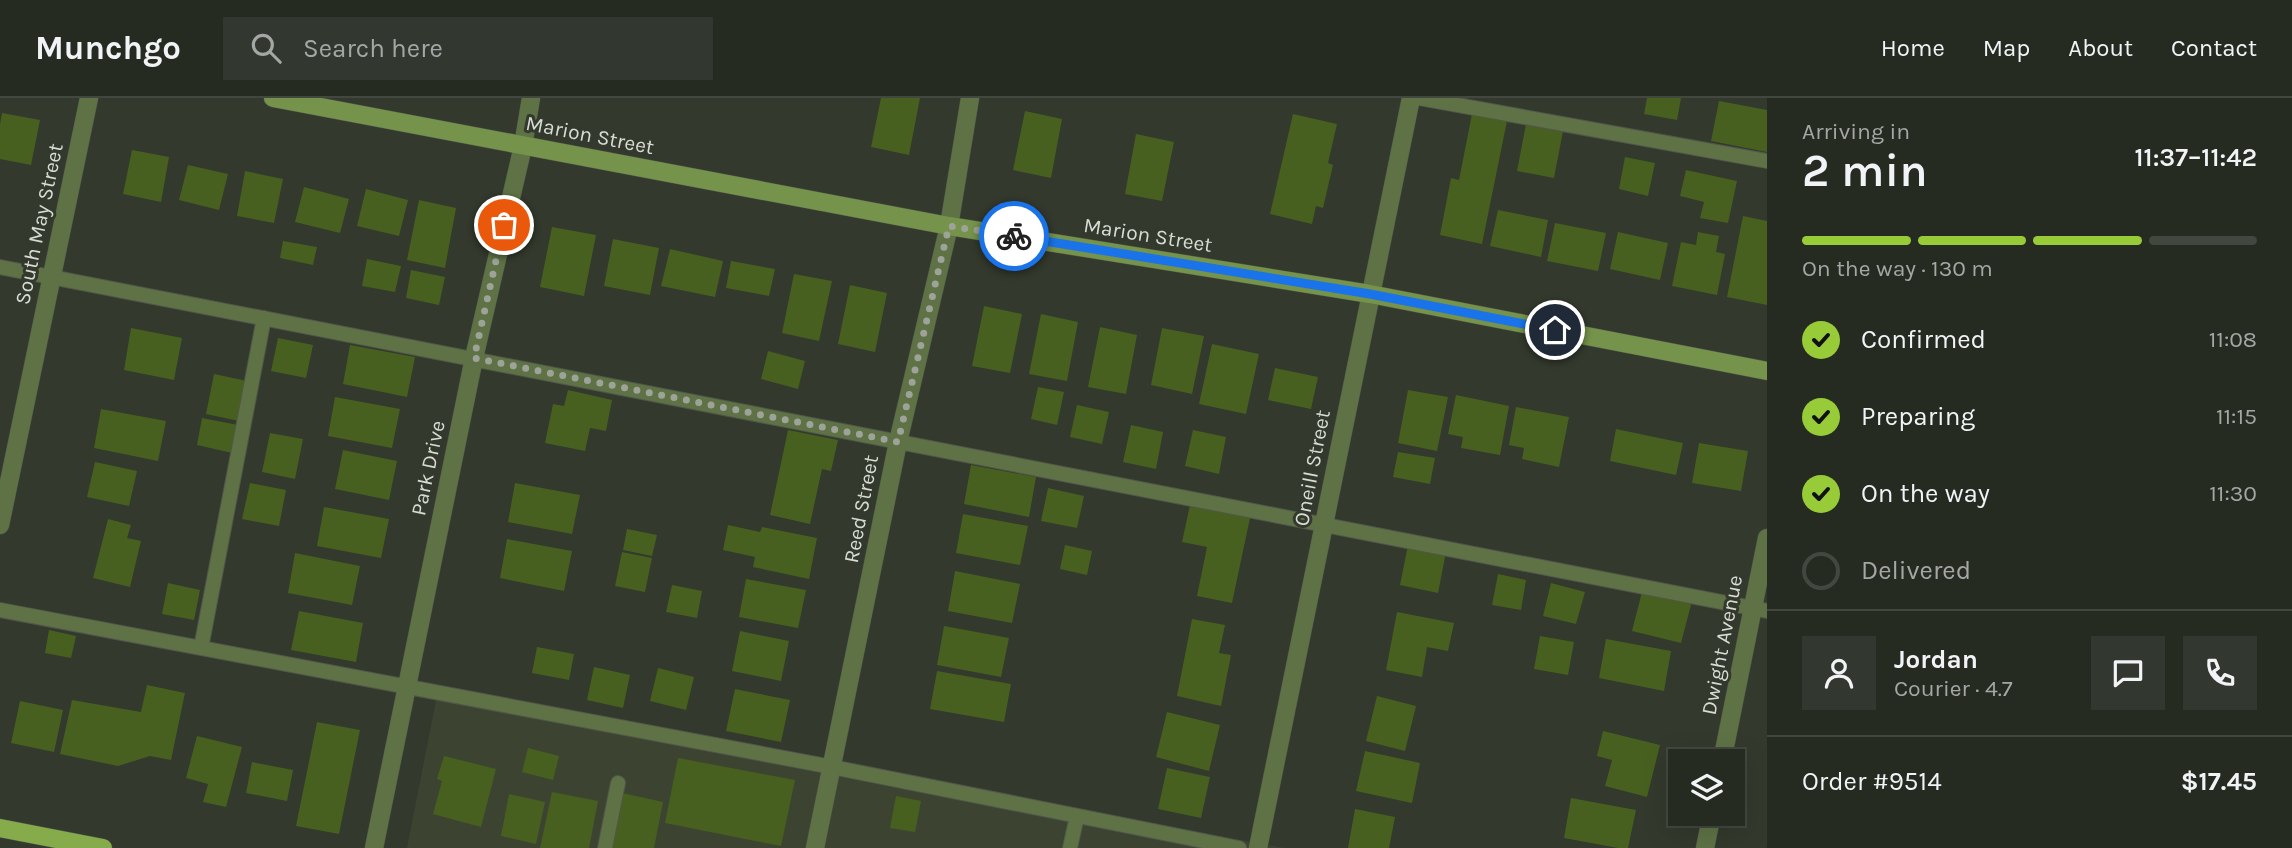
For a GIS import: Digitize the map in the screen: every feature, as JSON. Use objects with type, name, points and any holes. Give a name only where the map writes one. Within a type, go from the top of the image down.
[{"type":"main road","points":[[0,828],[103,848]]},
{"type":"street","name":"South May Street","points":[[0,525],[89,98]]},
{"type":"street","name":"Marion Street","points":[[273,98],[949,226],[1370,294],[1767,371]]},
{"type":"street","name":"Park Drive","points":[[374,848],[474,358],[523,146],[531,98]]},
{"type":"street","name":"Reed Street","points":[[815,848],[898,442],[949,226],[970,98]]},
{"type":"street","name":"Oneill Street","points":[[1258,848],[1411,98]]},
{"type":"street","name":"Dwight Avenue","points":[[1725,749],[1760,609],[1767,538]]},
{"type":"street","points":[[1705,848],[1710,826]]},
{"type":"lane","points":[[1419,98],[1767,161]]},
{"type":"lane","points":[[0,267],[1760,609]]},
{"type":"lane","points":[[201,648],[264,318]]},
{"type":"lane","points":[[0,610],[832,767],[1239,848]]},
{"type":"lane","points":[[605,848],[618,783]]},
{"type":"lane","points":[[1070,848],[1077,816]]},
{"type":"shaded area","points":[[437,695],[1285,848],[407,848]]},
{"type":"building","points":[[881,98],[920,98],[909,155],[871,147]]},
{"type":"building","points":[[1647,98],[1681,98],[1677,120],[1644,114]]},
{"type":"building","points":[[1719,101],[1767,110],[1767,152],[1711,141]]},
{"type":"building","points":[[1025,111],[1062,119],[1051,178],[1013,170]]},
{"type":"building","points":[[2,113],[40,120],[31,165],[0,159]]},
{"type":"building","points":[[1293,114],[1337,124],[1328,163],[1333,165],[1323,208],[1316,206],[1312,224],[1270,214]]},
{"type":"building","points":[[1472,114],[1507,121],[1482,244],[1440,235],[1451,178],[1459,180]]},
{"type":"building","points":[[1526,124],[1563,131],[1554,178],[1517,171]]},
{"type":"building","points":[[1136,134],[1174,142],[1162,201],[1125,194]]},
{"type":"building","points":[[132,150],[169,157],[161,202],[123,194]]},
{"type":"building","points":[[1625,157],[1655,163],[1648,196],[1619,189]]},
{"type":"building","points":[[188,165],[228,174],[219,210],[179,200]]},
{"type":"building","points":[[1686,170],[1737,181],[1728,223],[1700,218],[1704,202],[1680,196]]},
{"type":"building","points":[[245,171],[283,179],[274,223],[237,216]]},
{"type":"building","points":[[304,187],[349,199],[340,233],[295,222]]},
{"type":"building","points":[[366,189],[408,200],[399,236],[357,226]]},
{"type":"building","points":[[419,200],[456,208],[445,268],[407,260]]},
{"type":"building","points":[[1498,210],[1548,220],[1541,257],[1490,246]]},
{"type":"building","points":[[1743,216],[1767,221],[1767,305],[1727,297]]},
{"type":"building","points":[[1555,223],[1606,233],[1598,271],[1547,261]]},
{"type":"building","points":[[552,227],[596,235],[584,296],[540,287]]},
{"type":"building","points":[[1618,232],[1668,243],[1660,280],[1610,269]]},
{"type":"building","points":[[1698,232],[1719,236],[1716,252],[1725,254],[1717,295],[1672,286],[1681,242],[1696,245]]},
{"type":"building","points":[[613,239],[659,248],[650,295],[604,286]]},
{"type":"building","points":[[283,241],[317,247],[313,265],[280,258]]},
{"type":"building","points":[[670,249],[723,261],[715,297],[661,286]]},
{"type":"building","points":[[367,259],[401,266],[395,292],[362,286]]},
{"type":"building","points":[[731,261],[775,269],[769,296],[726,288]]},
{"type":"building","points":[[411,270],[445,277],[439,305],[406,298]]},
{"type":"building","points":[[794,274],[832,281],[819,341],[782,333]]},
{"type":"building","points":[[850,285],[887,293],[875,352],[838,344]]},
{"type":"building","points":[[984,306],[1022,314],[1010,373],[972,366]]},
{"type":"building","points":[[1041,314],[1078,322],[1067,381],[1029,374]]},
{"type":"building","points":[[1100,327],[1137,335],[1126,394],[1088,387]]},
{"type":"building","points":[[131,328],[182,338],[174,380],[124,370]]},
{"type":"building","points":[[1162,328],[1204,336],[1192,394],[1151,385]]},
{"type":"building","points":[[278,338],[313,345],[306,378],[271,371]]},
{"type":"building","points":[[1212,344],[1259,354],[1246,414],[1199,404]]},
{"type":"building","points":[[350,345],[415,357],[407,397],[343,384]]},
{"type":"building","points":[[768,351],[805,361],[798,389],[761,379]]},
{"type":"building","points":[[1275,368],[1318,377],[1311,409],[1268,400]]},
{"type":"building","points":[[214,374],[247,381],[239,421],[206,414]]},
{"type":"building","points":[[1038,387],[1064,392],[1057,425],[1031,419]]},
{"type":"building","points":[[568,390],[612,400],[606,431],[590,428],[585,451],[545,443],[553,404],[564,406]]},
{"type":"building","points":[[1408,390],[1448,397],[1437,451],[1398,443]]},
{"type":"building","points":[[1456,395],[1509,406],[1500,455],[1461,448],[1463,437],[1448,434]]},
{"type":"building","points":[[335,397],[400,409],[392,448],[328,436]]},
{"type":"building","points":[[1077,405],[1109,412],[1102,444],[1070,437]]},
{"type":"building","points":[[1516,407],[1569,417],[1559,467],[1522,459],[1524,448],[1509,445]]},
{"type":"building","points":[[101,409],[166,421],[158,461],[94,448]]},
{"type":"building","points":[[202,418],[238,425],[232,453],[197,445]]},
{"type":"building","points":[[1131,425],[1163,432],[1156,469],[1123,462]]},
{"type":"building","points":[[1616,429],[1683,443],[1676,475],[1610,461]]},
{"type":"building","points":[[788,430],[838,440],[831,471],[822,469],[810,524],[770,515]]},
{"type":"building","points":[[1193,430],[1226,437],[1219,474],[1185,466]]},
{"type":"building","points":[[270,433],[303,439],[295,479],[262,472]]},
{"type":"building","points":[[1699,443],[1748,451],[1741,491],[1692,483]]},
{"type":"building","points":[[343,450],[397,461],[389,500],[335,489]]},
{"type":"building","points":[[1398,452],[1435,458],[1430,484],[1393,477]]},
{"type":"building","points":[[95,462],[137,471],[129,506],[87,497]]},
{"type":"building","points":[[971,465],[1036,477],[1029,517],[964,504]]},
{"type":"building","points":[[250,483],[286,490],[279,526],[242,519]]},
{"type":"building","points":[[515,483],[580,495],[572,534],[508,522]]},
{"type":"building","points":[[1048,488],[1084,496],[1077,528],[1041,521]]},
{"type":"building","points":[[1190,505],[1250,518],[1232,603],[1197,596],[1207,547],[1182,542]]},
{"type":"building","points":[[324,507],[389,519],[381,558],[317,546]]},
{"type":"building","points":[[963,514],[1028,526],[1020,565],[956,553]]},
{"type":"building","points":[[108,519],[131,525],[127,538],[141,541],[130,587],[93,578]]},
{"type":"building","points":[[728,525],[760,532],[762,527],[817,538],[809,579],[753,567],[755,557],[723,550]]},
{"type":"building","points":[[627,529],[657,535],[652,556],[623,550]]},
{"type":"building","points":[[507,539],[572,551],[564,591],[500,578]]},
{"type":"building","points":[[1065,545],[1092,551],[1087,575],[1060,569]]},
{"type":"building","points":[[1408,545],[1446,552],[1438,593],[1400,585]]},
{"type":"building","points":[[622,552],[652,558],[645,592],[615,586]]},
{"type":"building","points":[[295,553],[360,566],[352,605],[288,593]]},
{"type":"building","points":[[955,571],[1020,584],[1012,623],[948,611]]},
{"type":"building","points":[[1498,574],[1526,580],[1521,610],[1492,605]]},
{"type":"building","points":[[746,579],[806,590],[798,628],[739,617]]},
{"type":"building","points":[[168,583],[200,590],[194,620],[162,614]]},
{"type":"building","points":[[1551,583],[1585,592],[1576,624],[1543,616]]},
{"type":"building","points":[[672,585],[702,591],[697,618],[666,612]]},
{"type":"building","points":[[1643,588],[1692,601],[1681,643],[1632,631]]},
{"type":"building","points":[[299,611],[363,623],[356,662],[291,650]]},
{"type":"building","points":[[1397,612],[1454,623],[1448,651],[1427,647],[1422,677],[1386,670]]},
{"type":"building","points":[[1192,619],[1225,625],[1219,653],[1231,655],[1221,706],[1177,696]]},
{"type":"building","points":[[944,626],[1009,638],[1001,677],[937,665]]},
{"type":"building","points":[[49,630],[76,636],[71,658],[45,653]]},
{"type":"building","points":[[740,631],[789,641],[781,681],[732,671]]},
{"type":"building","points":[[1540,636],[1574,642],[1568,675],[1534,669]]},
{"type":"building","points":[[1606,639],[1671,651],[1664,691],[1599,678]]},
{"type":"building","points":[[537,647],[574,654],[569,680],[532,673]]},
{"type":"building","points":[[594,667],[630,675],[623,708],[587,700]]},
{"type":"building","points":[[658,668],[694,677],[686,710],[650,701]]},
{"type":"building","points":[[937,671],[1011,684],[1004,722],[930,709]]},
{"type":"building","points":[[147,685],[185,693],[171,760],[150,756],[118,766],[60,754],[72,700],[141,712]]},
{"type":"building","points":[[735,689],[790,700],[781,742],[726,731]]},
{"type":"building","points":[[1377,696],[1416,706],[1405,751],[1366,741]]},
{"type":"building","points":[[20,701],[63,710],[54,752],[11,743]]},
{"type":"building","points":[[1167,712],[1220,725],[1209,771],[1156,757]]},
{"type":"building","points":[[317,722],[360,730],[339,834],[296,826]]},
{"type":"building","points":[[1603,731],[1660,745],[1647,797],[1605,786],[1612,760],[1597,756]]},
{"type":"building","points":[[197,736],[242,747],[226,807],[203,802],[208,784],[186,778]]},
{"type":"building","points":[[528,748],[559,756],[553,780],[522,772]]},
{"type":"building","points":[[1365,751],[1420,763],[1412,803],[1356,791]]},
{"type":"building","points":[[444,756],[496,769],[481,827],[433,814],[442,781],[437,779]]},
{"type":"building","points":[[678,758],[795,780],[781,846],[665,823]]},
{"type":"building","points":[[252,762],[293,770],[287,801],[246,793]]},
{"type":"building","points":[[1167,768],[1210,777],[1201,818],[1158,809]]},
{"type":"building","points":[[552,792],[598,801],[589,848],[540,848]]},
{"type":"building","points":[[622,793],[663,802],[654,848],[610,848]]},
{"type":"building","points":[[509,794],[545,802],[536,844],[501,836]]},
{"type":"building","points":[[896,796],[921,801],[915,832],[890,828]]},
{"type":"building","points":[[1571,798],[1636,810],[1628,848],[1564,838]]},
{"type":"building","points":[[1355,809],[1395,817],[1389,848],[1348,848]]},
{"type":"way so far","points":[[504,225],[474,358],[898,442],[949,226],[1014,236]]},
{"type":"route","points":[[1014,236],[1370,294],[1555,330]]}]
